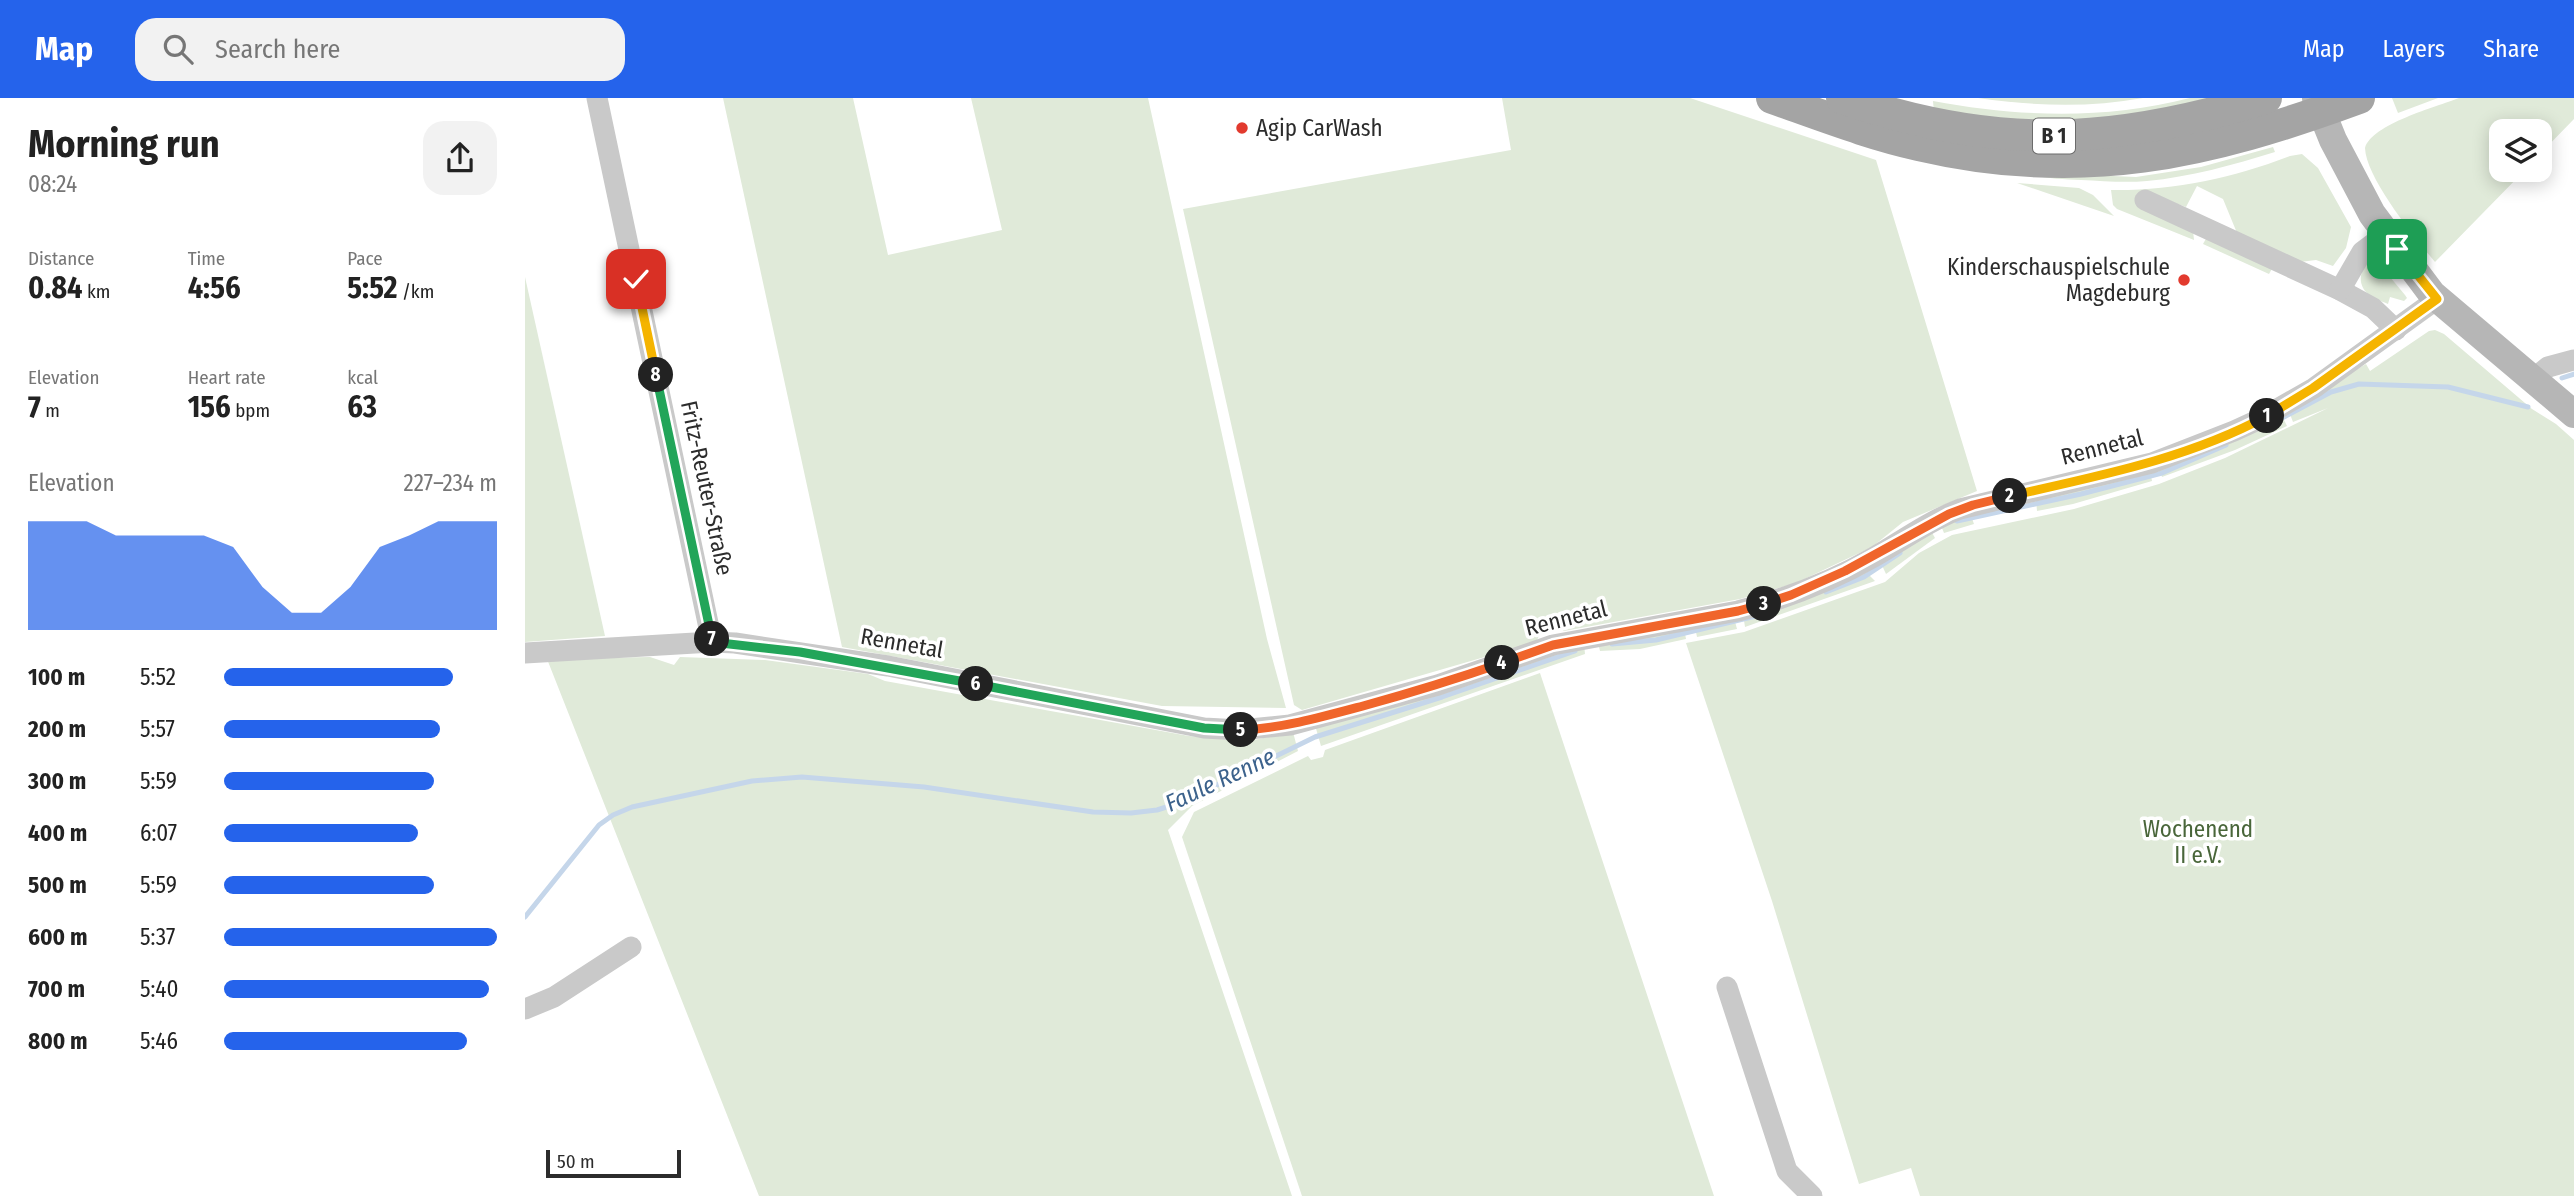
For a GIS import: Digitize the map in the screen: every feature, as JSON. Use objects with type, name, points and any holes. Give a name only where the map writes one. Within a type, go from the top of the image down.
[{"type":"main road","name":"B 1","points":[[1772,98],[1869,132],[1918,145],[1980,158],[2063,163],[2128,160],[2193,150],[2274,129],[2318,105],[2359,98]]},
{"type":"main road","name":"B 1","points":[[1842,98],[1901,116],[1956,128],[2000,134],[2063,136],[2125,132],[2167,125],[2266,98]]},
{"type":"street","name":"Fritz-Reuter-Straße","points":[[597,98],[712,642]]},
{"type":"street","points":[[2318,105],[2355,184],[2386,234],[2437,299],[2574,414]]},
{"type":"street","points":[[2145,200],[2340,290],[2373,308],[2396,330]]},
{"type":"street","points":[[2340,290],[2362,252],[2386,234]]},
{"type":"street","name":"Rennetal","points":[[525,653],[712,642],[757,646],[888,666],[1204,728],[1274,728],[1438,685],[1553,645],[1738,611],[1791,595],[1873,558],[1919,529],[1960,509],[2152,463],[2258,420],[2313,388],[2437,299]]},
{"type":"street","points":[[2532,380],[2548,367],[2574,360]]},
{"type":"street","points":[[525,1009],[554,997],[631,947]]},
{"type":"street","points":[[1727,987],[1787,1171],[1812,1196]]},
{"type":"green space","points":[[723,98],[853,98],[888,255],[1002,230],[971,98],[1148,98],[1267,639],[1286,708],[1162,706],[842,647]]},
{"type":"green space","points":[[1502,98],[1690,98],[1876,160],[1977,491],[1903,522],[1872,547],[1796,583],[1740,599],[1564,631],[1557,627],[1540,634],[1536,642],[1302,710],[1294,705],[1183,209],[1511,150]]},
{"type":"green space","points":[[1978,98],[2143,98],[2061,105]]},
{"type":"green space","points":[[2190,98],[2236,98],[2079,127],[1934,113],[1933,101],[1997,110],[2061,114],[2126,110]]},
{"type":"green space","points":[[2392,98],[2438,98],[2398,113]]},
{"type":"green space","points":[[2459,98],[2574,98],[2574,119],[2552,142],[2552,119],[2489,119],[2489,182],[2513,182],[2435,262],[2382,191],[2367,161],[2365,148],[2379,131],[2421,111]]},
{"type":"green space","points":[[2273,147],[2275,152],[2227,166],[2147,181],[2059,179],[2022,172],[2136,177],[2201,167]]},
{"type":"green space","points":[[2302,154],[2318,168],[2351,227],[2346,248],[2333,266],[2316,260],[2300,262],[2237,233],[2223,199],[2197,186],[2186,207],[2146,193],[2193,230],[2194,240],[2113,205],[2111,190],[2202,182]]},
{"type":"green space","points":[[2017,183],[2079,188],[2093,195],[2114,216]]},
{"type":"green space","points":[[2207,237],[2273,267],[2269,274],[2203,244]]},
{"type":"green space","points":[[2375,259],[2405,295],[2407,298],[2404,301],[2390,297],[2388,304],[2371,296],[2363,288],[2362,273],[2370,261]]},
{"type":"green space","points":[[525,277],[605,636],[525,642]]},
{"type":"green space","name":"Wochenend II e.V.","points":[[2435,330],[2444,334],[2532,409],[2556,424],[2574,440],[2574,1196],[1920,1196],[1911,1168],[1859,1184],[1772,901],[1686,643],[1744,632],[1885,582],[1919,553],[1952,535],[2074,509],[2159,484],[2225,458],[2328,408],[2293,422],[2288,409],[2366,364],[2370,371],[2429,331]]},
{"type":"green space","points":[[2281,414],[2287,426],[2235,450],[2162,477],[2159,468]]},
{"type":"green space","points":[[2150,471],[2152,481],[2073,504],[2037,511],[2036,499]]},
{"type":"green space","points":[[1970,513],[1974,524],[1944,533],[1940,523]]},
{"type":"green space","points":[[1930,529],[1935,538],[1886,574],[1880,561]]},
{"type":"green space","points":[[1863,569],[1875,581],[1745,627],[1743,614]]},
{"type":"green space","points":[[1734,618],[1737,629],[1697,637],[1695,627]]},
{"type":"green space","points":[[1684,628],[1686,639],[1640,649],[1600,651],[1598,643]]},
{"type":"green space","points":[[1584,644],[1585,654],[1321,746],[1315,725]]},
{"type":"green space","points":[[650,657],[674,665],[680,657],[765,660],[868,674],[885,681],[1189,736],[1248,741],[1293,732],[1298,751],[1192,806],[1168,830],[1292,1196],[759,1196],[547,659]]},
{"type":"green space","points":[[1540,673],[1714,1196],[1302,1196],[1182,837],[1194,812],[1308,756],[1311,760],[1323,757],[1325,750]]},
{"type":"waterway","name":"Faule Renne","points":[[2562,378],[2574,374]]},
{"type":"waterway","name":"Faule Renne","points":[[2282,418],[2331,392],[2359,384],[2448,387],[2528,407]]},
{"type":"waterway","name":"Faule Renne","points":[[1957,521],[2162,473],[2226,445]]},
{"type":"waterway","name":"Faule Renne","points":[[1826,592],[1864,577],[1900,553]]},
{"type":"waterway","name":"Faule Renne","points":[[1612,644],[1656,640],[1760,615]]},
{"type":"waterway","name":"Faule Renne","points":[[525,917],[599,825],[632,807],[752,781],[802,777],[924,787],[1093,812],[1131,813],[1157,810],[1182,802],[1315,737],[1575,651]]},
{"type":"place","name":"Agip CarWash","points":[[1242,128]]},
{"type":"place","name":"Kinderschauspielschule Magdeburg","points":[[2184,280]]},
{"type":"route","points":[[636,279],[712,642],[757,646],[888,666],[1140,717],[1219,730],[1240,730],[1290,725],[1405,695],[1553,645],[1768,603],[1873,558],[1908,535],[1960,509],[2152,463],[2234,431],[2281,408],[2313,388],[2437,299],[2397,249]]}]
